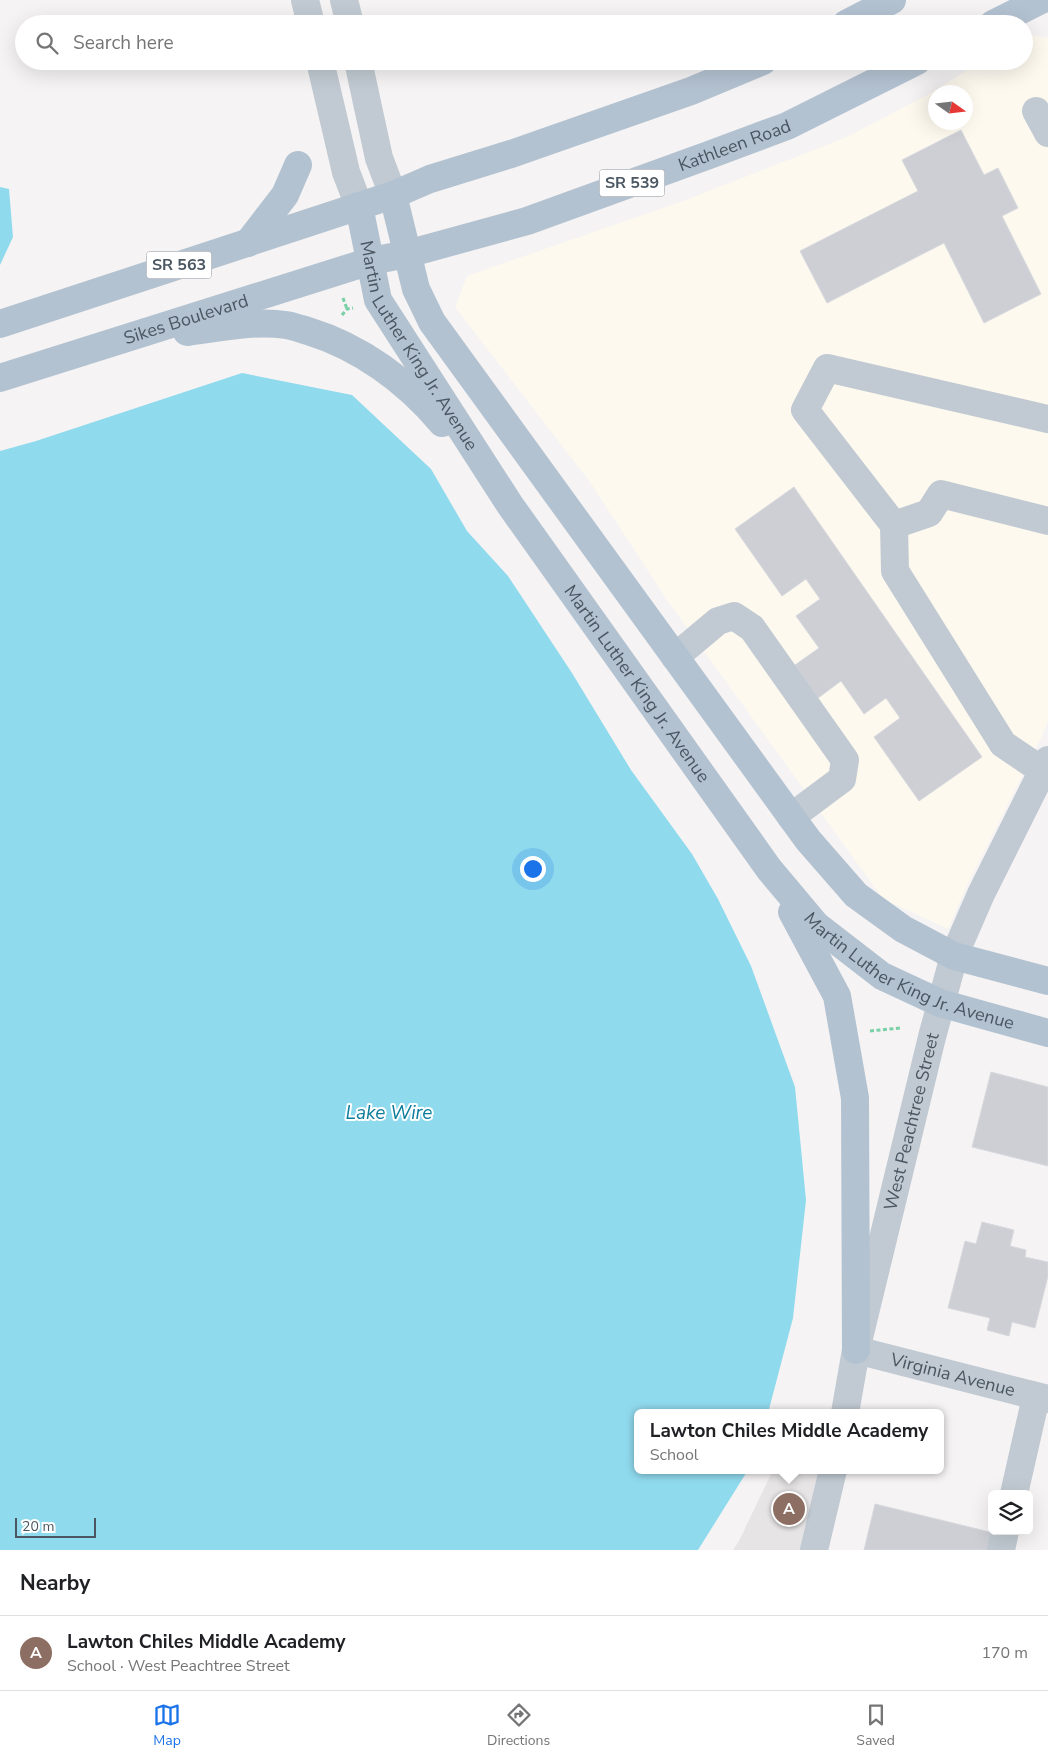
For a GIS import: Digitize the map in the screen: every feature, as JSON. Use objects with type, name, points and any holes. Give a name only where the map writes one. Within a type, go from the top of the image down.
[{"type":"main road","points":[[863,15],[892,0]]},
{"type":"main road","points":[[1011,15],[1041,0]]},
{"type":"main road","points":[[393,194],[430,179],[511,154],[682,94],[741,70]]},
{"type":"main road","name":"Kathleen Road","points":[[371,261],[407,254],[527,221],[788,126],[899,70]]},
{"type":"main road","points":[[248,243],[285,195],[298,165]]},
{"type":"main road","name":"SR 563","points":[[0,324],[393,194]]},
{"type":"main road","name":"Martin Luther King Jr. Avenue","points":[[393,194],[416,289],[432,322],[808,840],[856,895],[903,930],[954,956],[1048,981]]},
{"type":"main road","name":"Martin Luther King Jr. Avenue","points":[[358,206],[378,300],[510,505],[769,869],[816,925],[882,976],[940,1003],[1048,1033]]},
{"type":"main road","name":"Sikes Boulevard","points":[[0,378],[371,261]]},
{"type":"main road","points":[[119,340],[250,324],[286,325],[331,338],[379,365],[423,401],[510,505]]},
{"type":"main road","points":[[769,869],[837,996],[844,1034],[855,1098],[856,1350]]},
{"type":"street","points":[[305,0],[309,15]]},
{"type":"street","points":[[344,0],[348,15]]},
{"type":"street","points":[[322,70],[346,172],[358,206]]},
{"type":"street","points":[[360,70],[379,158],[393,194]]},
{"type":"street","points":[[1045,766],[1003,744],[895,571],[894,526],[805,410],[827,368],[1048,419]]},
{"type":"street","points":[[894,526],[929,513],[941,494],[1048,521]]},
{"type":"street","points":[[675,657],[718,621],[734,616],[752,628],[845,760],[842,779],[792,817]]},
{"type":"street","name":"West Peachtree Street","points":[[845,1409],[856,1350],[940,1003],[954,956],[981,894],[1045,766]]},
{"type":"street","name":"Virginia Avenue","points":[[856,1350],[1042,1398]]},
{"type":"street","points":[[1015,1490],[1042,1398]]},
{"type":"street","points":[[814,1550],[832,1474]]},
{"type":"street","points":[[1000,1550],[1004,1535]]},
{"type":"path","points":[[343,297],[347,310]]},
{"type":"path","points":[[867,1031],[900,1028]]},
{"type":"shaded area","points":[[1033,35],[1048,38],[1048,721],[966,887],[948,929],[881,896],[669,603],[590,482],[455,307],[467,276],[686,200],[847,137],[928,95],[928,130],[973,130],[973,85],[943,85],[968,70],[1033,70]]},
{"type":"shaded area","points":[[771,1474],[832,1474],[814,1550],[733,1550]]},
{"type":"water","points":[[0,187],[9,189],[13,237],[0,265]]},
{"type":"water","name":"Lake Wire","points":[[242,373],[352,395],[431,469],[467,531],[508,576],[572,673],[631,770],[692,854],[718,899],[751,966],[795,1087],[806,1200],[793,1318],[769,1409],[634,1409],[634,1474],[746,1474],[698,1550],[0,1550],[0,451],[36,441]]},
{"type":"building","points":[[961,130],[984,175],[998,168],[1018,208],[1002,216],[1041,294],[984,323],[944,243],[827,303],[800,251],[918,191],[902,160]]},
{"type":"building","points":[[794,487],[982,757],[919,801],[874,737],[900,718],[886,698],[864,714],[841,681],[818,698],[795,665],[819,648],[796,616],[820,599],[806,579],[782,596],[735,529]]},
{"type":"building","points":[[991,1072],[1048,1087],[1048,1166],[972,1147]]},
{"type":"building","points":[[982,1222],[1014,1230],[1010,1246],[1026,1250],[1025,1257],[1048,1262],[1048,1276],[1035,1328],[1012,1322],[1009,1336],[987,1330],[990,1318],[948,1308],[965,1241],[976,1244]]},
{"type":"building","points":[[875,1504],[988,1532],[988,1535],[998,1535],[994,1550],[864,1550]]},
{"type":"place","name":"Lawton Chiles Middle Academy","points":[[789,1509]]}]
